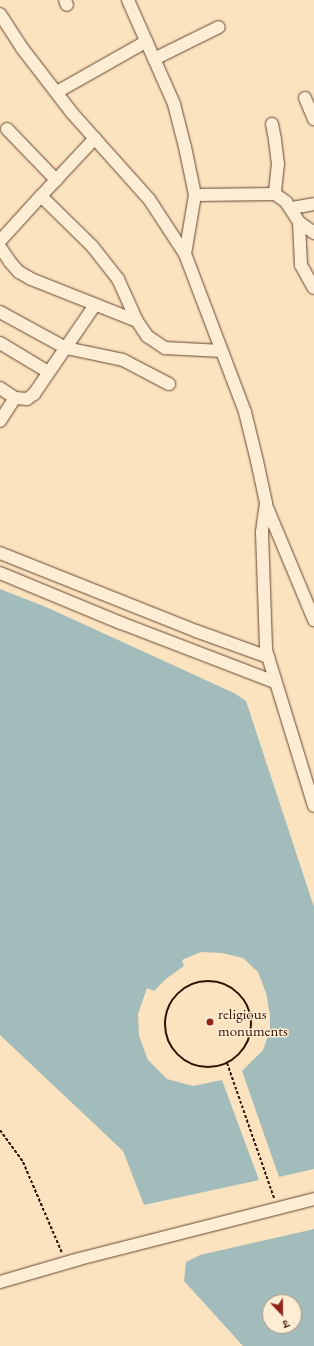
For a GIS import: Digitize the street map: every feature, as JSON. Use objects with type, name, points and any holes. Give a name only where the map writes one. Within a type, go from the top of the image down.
[{"type":"street","points":[[128,0],[174,104],[195,195],[186,254]]},
{"type":"street","points":[[0,14],[22,48],[72,113],[149,199],[186,254],[245,412],[266,502],[314,620]]},
{"type":"street","points":[[154,59],[219,27]]},
{"type":"street","points":[[57,92],[147,41]]},
{"type":"street","points":[[305,98],[314,119]]},
{"type":"street","points":[[272,124],[276,140],[278,163],[275,194]]},
{"type":"street","points":[[7,129],[56,180]]},
{"type":"street","points":[[0,241],[56,180],[70,167],[95,138]]},
{"type":"street","points":[[195,195],[275,194],[286,202],[292,208],[299,222],[301,265],[314,288]]},
{"type":"street","points":[[41,196],[92,246],[118,279],[137,321],[147,336],[165,348],[222,351]]},
{"type":"street","points":[[292,208],[314,204]]},
{"type":"street","points":[[299,222],[314,233]]},
{"type":"street","points":[[0,247],[19,272],[30,279],[137,321]]},
{"type":"street","points":[[0,388],[15,398],[27,399],[34,394],[95,305]]},
{"type":"street","points":[[0,312],[66,348],[123,360],[169,384]]},
{"type":"street","points":[[0,343],[48,372]]},
{"type":"street","points":[[0,421],[15,398]]},
{"type":"street","points":[[266,502],[262,533],[266,650],[314,806]]},
{"type":"street","points":[[0,553],[196,631],[268,657]]},
{"type":"street","points":[[0,573],[121,623],[275,682]]},
{"type":"street","points":[[0,1282],[62,1264],[314,1199]]},
{"type":"path","points":[[212,980],[226,984],[239,993],[248,1005],[252,1027],[248,1042],[239,1055],[227,1064],[204,1068],[189,1064],[176,1054],[168,1042],[164,1021],[168,1006],[176,994],[196,981],[212,980]]},
{"type":"path","points":[[227,1064],[278,1208]]},
{"type":"path","points":[[0,1130],[23,1162],[62,1253],[62,1264]]},
{"type":"water","points":[[0,589],[46,607],[234,693],[246,701],[314,907],[314,1169],[279,1177],[242,1071],[263,1050],[270,1030],[270,1015],[266,993],[258,972],[243,958],[222,953],[201,952],[182,960],[184,966],[167,978],[154,991],[147,988],[138,1014],[139,1036],[148,1060],[167,1079],[193,1086],[222,1080],[259,1180],[144,1205],[123,1151],[0,1035]]},
{"type":"water","points":[[314,1229],[314,1346],[243,1346],[184,1281],[186,1262],[200,1255]]},
{"type":"place","name":"religious monuments","points":[[210,1022]]}]
